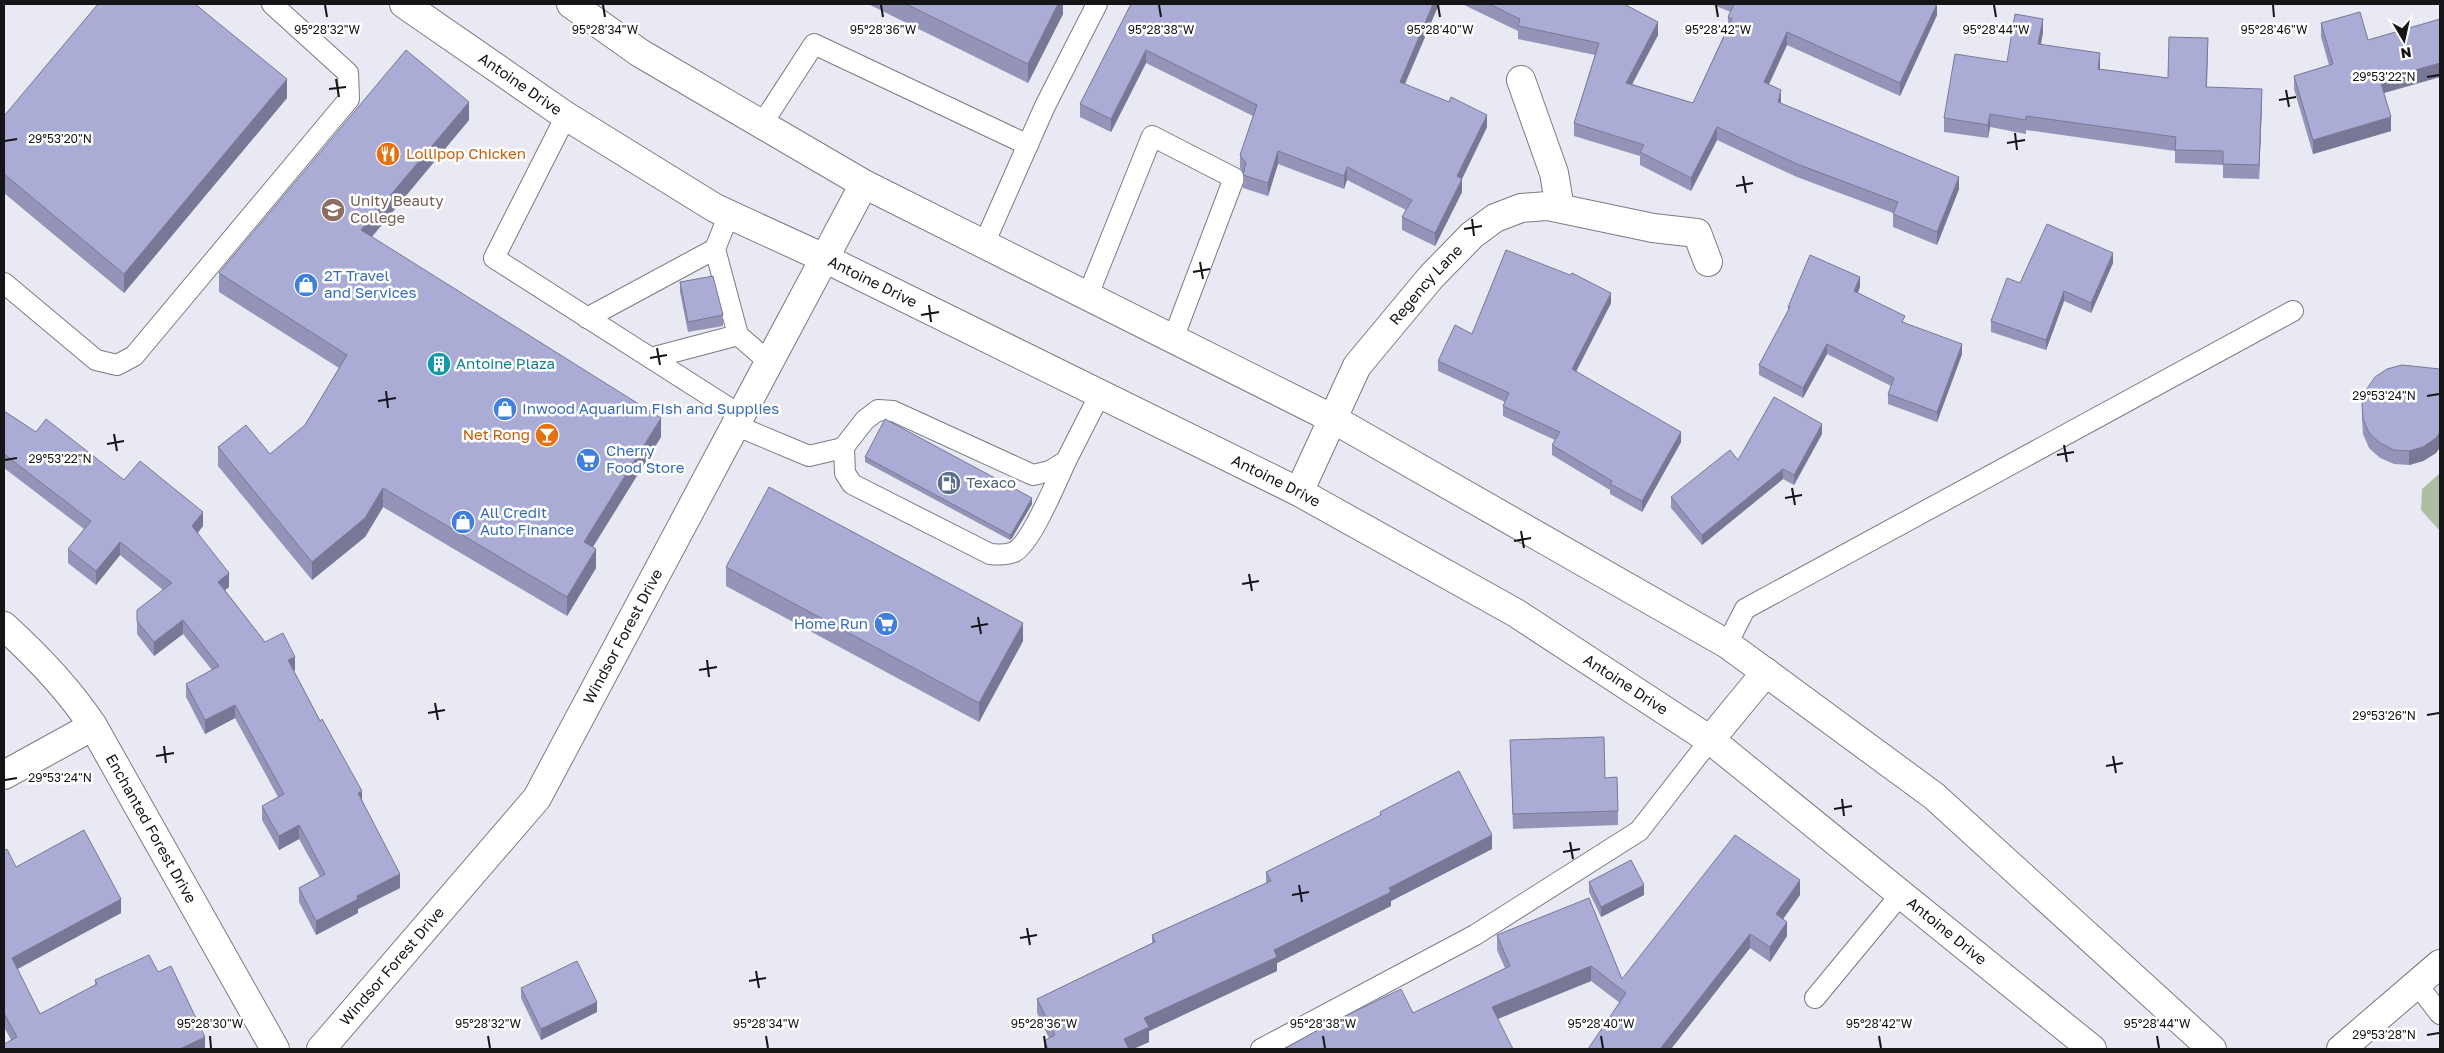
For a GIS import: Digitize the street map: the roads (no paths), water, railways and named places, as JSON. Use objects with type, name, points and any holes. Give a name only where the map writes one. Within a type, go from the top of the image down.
[{"type":"main road","name":"Antoine Drive","points":[[404,4],[566,116],[715,208],[824,258],[1298,492],[1516,613],[1710,740],[1901,894],[2082,1048]]},
{"type":"main road","points":[[571,4],[640,53],[864,184],[1332,419],[1727,644],[1934,796],[2212,1049]]},
{"type":"main road","points":[[1521,80],[1554,173],[1560,208]]},
{"type":"main road","name":"Windsor Forest Drive","points":[[321,1049],[538,798],[864,184]]},
{"type":"main road","name":"Regency Lane","points":[[1298,492],[1357,366],[1431,277],[1472,235],[1495,218],[1520,208],[1560,208],[1653,228],[1697,233],[1708,262]]},
{"type":"main road","name":"Enchanted Forest Drive","points":[[4,626],[36,655],[74,697],[93,726],[274,1049]]},
{"type":"main road","points":[[1710,740],[1766,672]]},
{"type":"main road","points":[[4,775],[93,726]]},
{"type":"main road","points":[[2341,1049],[2440,964]]},
{"type":"lane","points":[[4,283],[96,360],[117,365],[134,356],[349,98],[348,73],[272,4]]},
{"type":"lane","points":[[984,244],[1028,145],[1097,4]]},
{"type":"lane","points":[[762,124],[814,44],[1028,145]]},
{"type":"lane","points":[[566,116],[494,258],[651,358],[738,420],[809,456],[827,453],[844,447],[865,420],[878,410],[893,411],[1033,475],[1050,472],[1066,461]]},
{"type":"lane","points":[[1088,295],[1152,136],[1234,178],[1173,339]]},
{"type":"lane","points":[[729,214],[715,249],[738,335],[769,362]]},
{"type":"lane","points":[[587,318],[715,249]]},
{"type":"lane","points":[[1727,644],[1745,609],[2293,311]]},
{"type":"lane","points":[[651,358],[738,335]]},
{"type":"lane","points":[[844,447],[845,473],[852,484],[990,554],[1002,555],[1014,552],[1022,546],[1032,532],[1100,394]]},
{"type":"lane","points":[[1261,1049],[1475,935],[1639,830],[1710,740]]},
{"type":"lane","points":[[1816,998],[1901,894]]},
{"type":"lane","points":[[2417,984],[2440,1014]]},
{"type":"place","name":"Lollipop Chicken","points":[[388,154]]},
{"type":"place","name":"Unity Beauty College","points":[[333,210]]},
{"type":"place","name":"2T Travel and Services","points":[[306,285]]},
{"type":"place","name":"Antoine Plaza","points":[[439,364]]},
{"type":"place","name":"Inwood Aquarium FIsh and Supplies","points":[[505,409]]},
{"type":"place","name":"Net Rong","points":[[547,435]]},
{"type":"place","name":"Cherry Food Store","points":[[588,460]]},
{"type":"place","name":"Texaco","points":[[949,483]]},
{"type":"place","name":"All Credit Auto Finance","points":[[463,522]]},
{"type":"place","name":"Home Run","points":[[886,624]]}]
